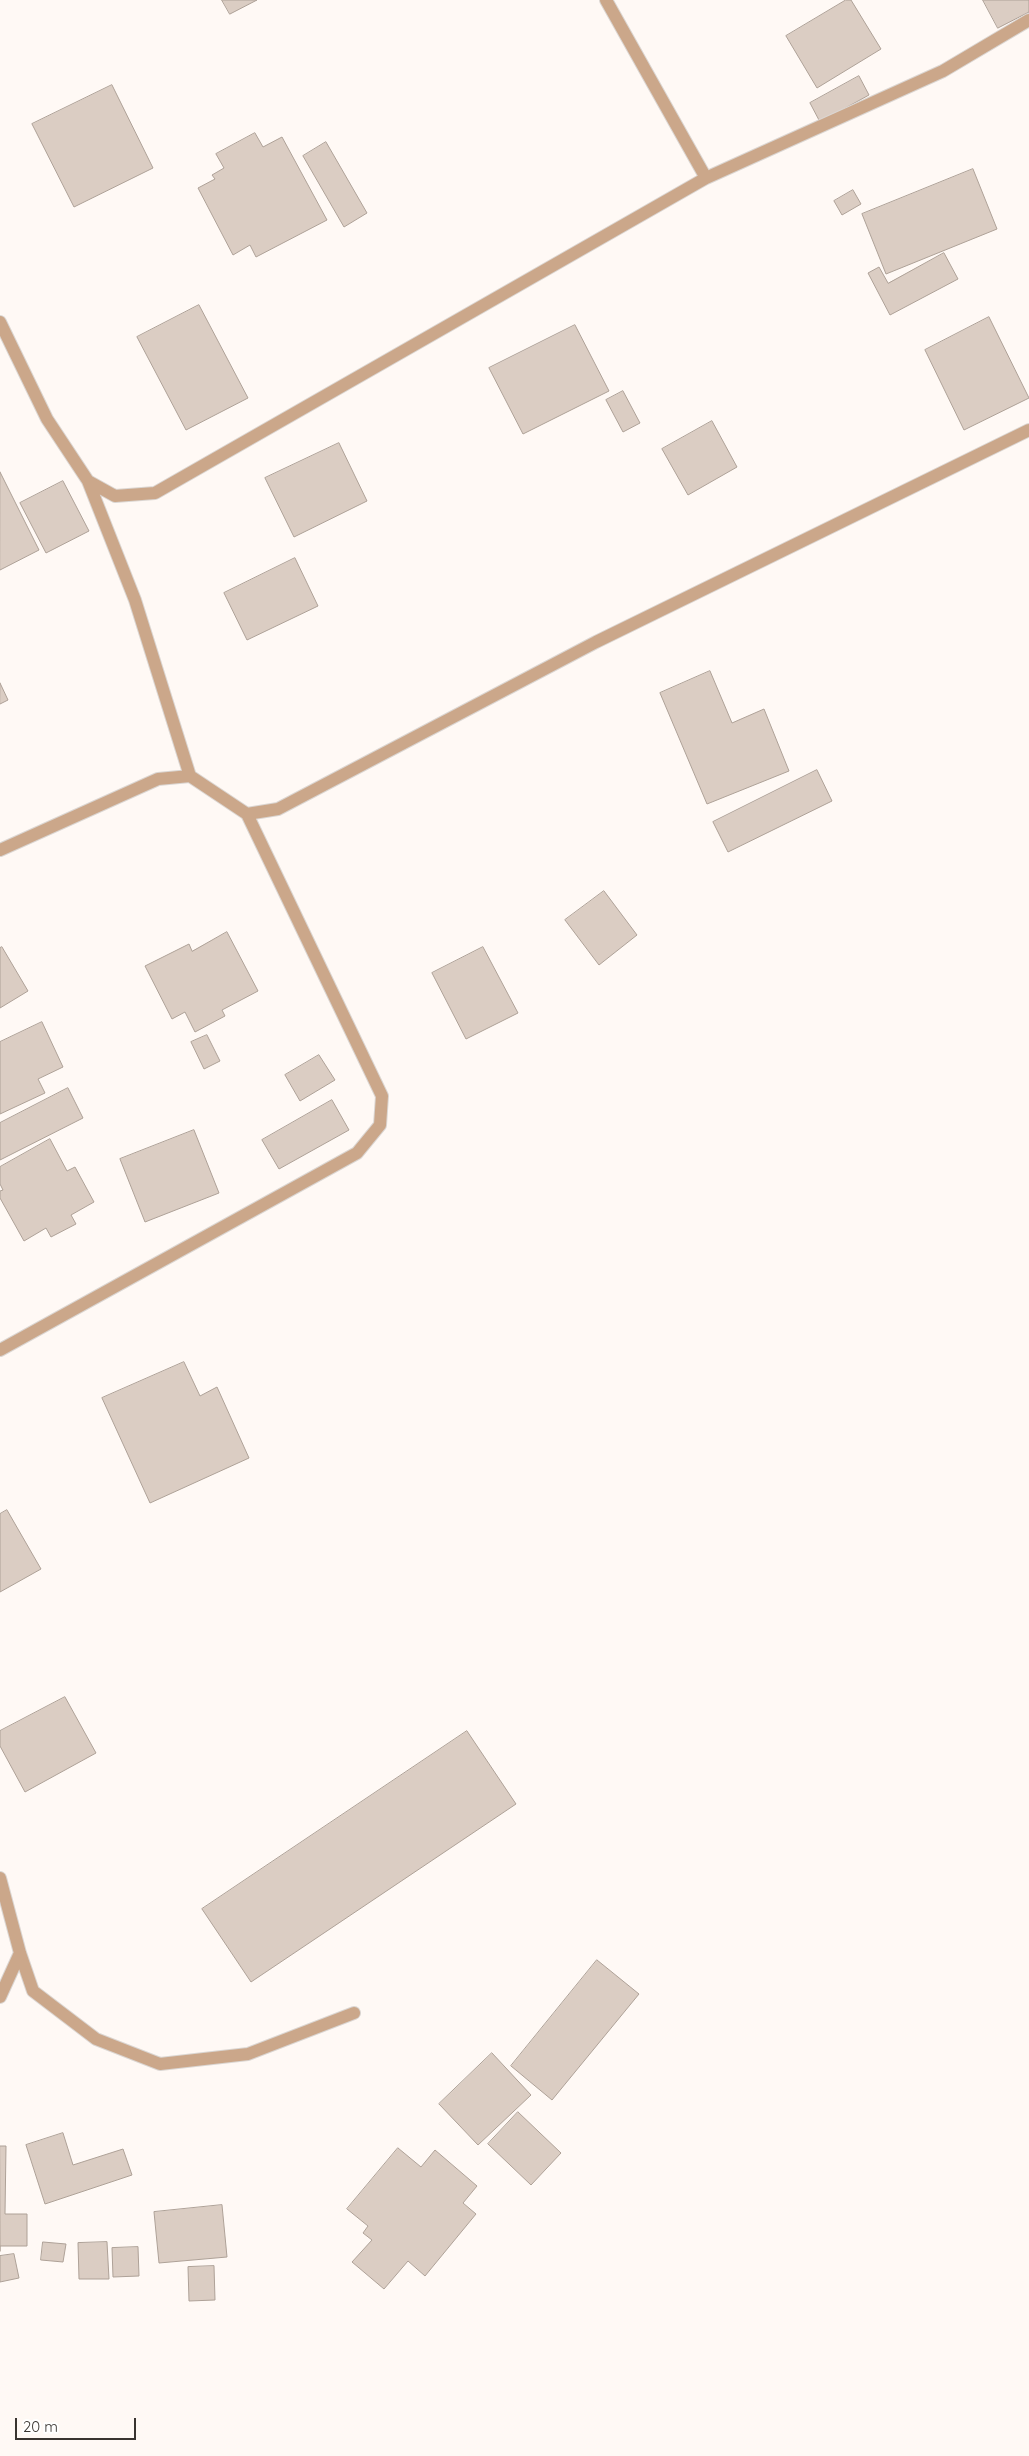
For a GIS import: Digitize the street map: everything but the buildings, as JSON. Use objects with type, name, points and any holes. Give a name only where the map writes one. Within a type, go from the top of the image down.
[{"type":"street","points":[[606,0],[706,178]]},
{"type":"street","points":[[88,481],[115,496],[155,493],[706,178],[943,71],[1029,20]]},
{"type":"street","points":[[0,322],[47,419],[88,481],[135,600],[190,776],[247,814],[382,1096],[380,1125],[357,1153],[0,1350]]},
{"type":"street","points":[[247,814],[278,809],[596,642],[1029,430]]},
{"type":"street","points":[[0,850],[158,779],[190,776]]},
{"type":"street","points":[[0,1878],[20,1953],[33,1991],[96,2040],[160,2064],[248,2054],[354,2013]]},
{"type":"street","points":[[0,1997],[20,1953]]}]
